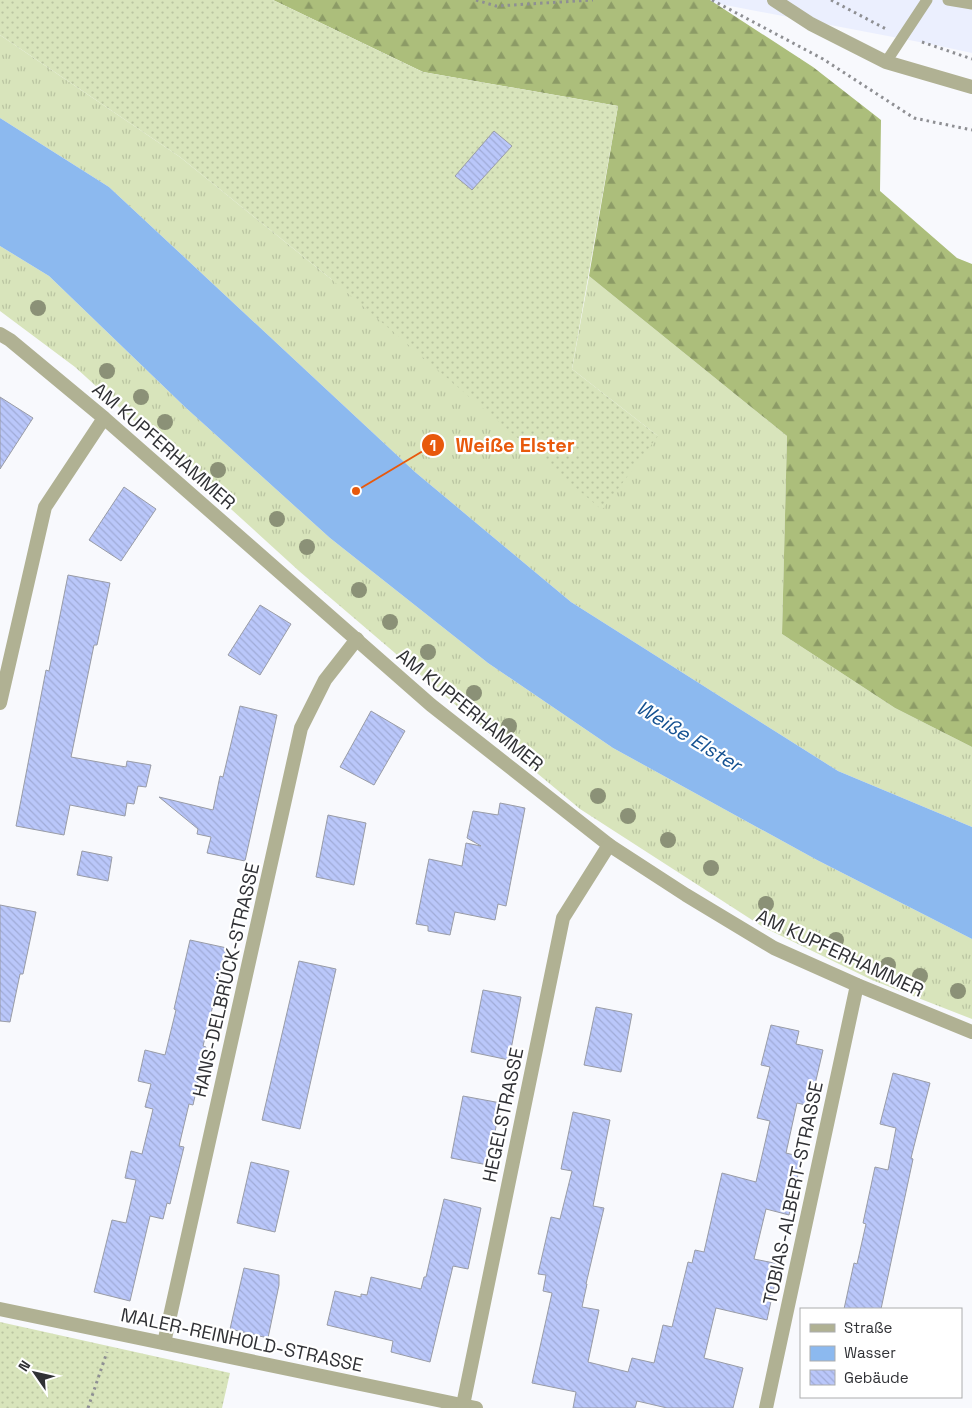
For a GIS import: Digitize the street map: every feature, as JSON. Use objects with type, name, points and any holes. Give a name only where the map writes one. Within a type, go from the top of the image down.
[{"type":"street","points":[[774,0],[811,24],[886,62],[972,87]]},
{"type":"street","name":"AM KUPFERHAMMER","points":[[0,334],[10,340],[104,418],[431,705],[609,846],[774,948],[857,985],[972,1032]]},
{"type":"street","points":[[0,703],[45,507],[104,418]]},
{"type":"street","name":"HANS-DELBRÜCK-STRASSE","points":[[164,1343],[301,728],[325,680],[357,639]]},
{"type":"street","name":"HEGELSTRASSE","points":[[469,1406],[562,918],[609,846]]},
{"type":"street","name":"TOBIAS-ALBERT-STRASSE","points":[[766,1408],[857,985]]},
{"type":"street","name":"MALER-REINHOLD-STRASSE","points":[[0,1309],[469,1406]]},
{"type":"lane","points":[[886,62],[927,0]]},
{"type":"lane","points":[[948,0],[972,4]]},
{"type":"path","points":[[476,0],[496,6],[593,0]]},
{"type":"path","points":[[712,0],[823,59],[914,118],[972,130]]},
{"type":"path","points":[[88,1408],[113,1333]]},
{"type":"shaded area","points":[[699,0],[972,0],[972,53],[935,45]]},
{"type":"green space","points":[[0,0],[273,0],[423,72],[618,106],[572,369],[658,436],[602,510],[331,279],[180,157],[0,35]]},
{"type":"green space","points":[[273,0],[710,0],[813,67],[881,120],[880,191],[957,258],[972,264],[972,747],[895,708],[782,634],[787,436],[589,276],[618,106],[423,72]]},
{"type":"green space","points":[[0,35],[180,157],[331,279],[658,436],[572,369],[589,276],[787,436],[782,634],[895,708],[972,747],[972,827],[838,771],[571,602],[415,472],[109,187],[0,118]]},
{"type":"green space","points":[[0,246],[49,276],[185,407],[330,538],[488,663],[613,748],[817,860],[972,939],[972,1019],[872,980],[763,927],[580,809],[299,571],[75,367],[0,311]]},
{"type":"green space","points":[[0,1322],[230,1373],[222,1408],[0,1408]]},
{"type":"water","points":[[0,118],[109,187],[415,472],[571,602],[838,771],[972,827],[972,939],[817,860],[613,748],[488,663],[330,538],[185,407],[49,276],[0,246]]},
{"type":"building","points":[[494,131],[512,146],[472,190],[455,176]]},
{"type":"building","points":[[0,397],[33,418],[0,469]]},
{"type":"building","points":[[124,487],[156,509],[121,561],[89,540]]},
{"type":"building","points":[[68,575],[110,583],[97,645],[94,645],[71,757],[126,767],[127,761],[151,765],[146,787],[138,786],[134,804],[127,803],[125,816],[70,805],[64,835],[16,826],[46,670],[49,671]]},
{"type":"building","points":[[260,605],[291,624],[260,675],[228,655]]},
{"type":"building","points":[[240,706],[277,715],[245,861],[207,853],[211,837],[197,834],[198,829],[159,797],[213,810],[220,776],[223,777]]},
{"type":"building","points":[[371,711],[405,731],[374,785],[340,767]]},
{"type":"building","points":[[500,803],[525,808],[506,906],[498,904],[495,920],[455,912],[450,935],[428,931],[428,926],[416,924],[429,859],[462,866],[466,843],[481,846],[467,838],[473,811],[498,815]]},
{"type":"building","points":[[328,815],[366,823],[354,885],[316,877]]},
{"type":"building","points":[[82,851],[112,857],[108,881],[77,875]]},
{"type":"building","points":[[0,905],[36,912],[23,974],[20,974],[10,1022],[0,1021]]},
{"type":"building","points":[[190,940],[227,948],[203,1046],[206,1047],[193,1105],[189,1104],[179,1146],[184,1147],[170,1204],[167,1203],[163,1219],[150,1216],[130,1301],[94,1292],[112,1220],[126,1223],[136,1180],[125,1178],[131,1151],[142,1154],[153,1109],[145,1107],[151,1084],[138,1081],[145,1050],[165,1055]]},
{"type":"building","points":[[299,961],[336,969],[300,1129],[262,1120]]},
{"type":"building","points":[[483,990],[521,997],[509,1060],[471,1052]]},
{"type":"building","points":[[596,1007],[632,1014],[621,1072],[584,1065]]},
{"type":"building","points":[[771,1025],[799,1031],[796,1044],[823,1050],[810,1106],[797,1103],[786,1153],[802,1157],[789,1215],[766,1209],[754,1259],[779,1264],[767,1320],[716,1308],[704,1358],[743,1368],[733,1408],[667,1408],[637,1401],[635,1408],[573,1408],[576,1392],[532,1383],[552,1293],[543,1291],[546,1275],[538,1274],[551,1217],[560,1219],[572,1171],[561,1169],[573,1112],[610,1120],[593,1206],[604,1208],[582,1307],[599,1310],[588,1362],[628,1372],[632,1358],[654,1363],[663,1325],[672,1327],[688,1262],[692,1263],[695,1250],[704,1252],[722,1173],[756,1182],[770,1121],[757,1118],[770,1067],[761,1065]]},
{"type":"building","points":[[893,1073],[930,1083],[911,1158],[913,1159],[881,1308],[844,1308],[854,1263],[857,1264],[866,1224],[863,1223],[875,1167],[888,1170],[896,1128],[880,1124]]},
{"type":"building","points":[[463,1096],[501,1103],[488,1165],[451,1158]]},
{"type":"building","points":[[251,1162],[289,1171],[275,1232],[237,1223]]},
{"type":"building","points":[[444,1199],[481,1208],[468,1269],[453,1266],[430,1362],[391,1352],[393,1341],[327,1325],[335,1291],[361,1297],[361,1294],[367,1295],[371,1277],[421,1289],[424,1277],[426,1277]]},
{"type":"building","points":[[244,1268],[279,1275],[279,1285],[268,1338],[230,1329]]},
{"type":"place","name":"Weiße Elster","points":[[356,491]]}]
